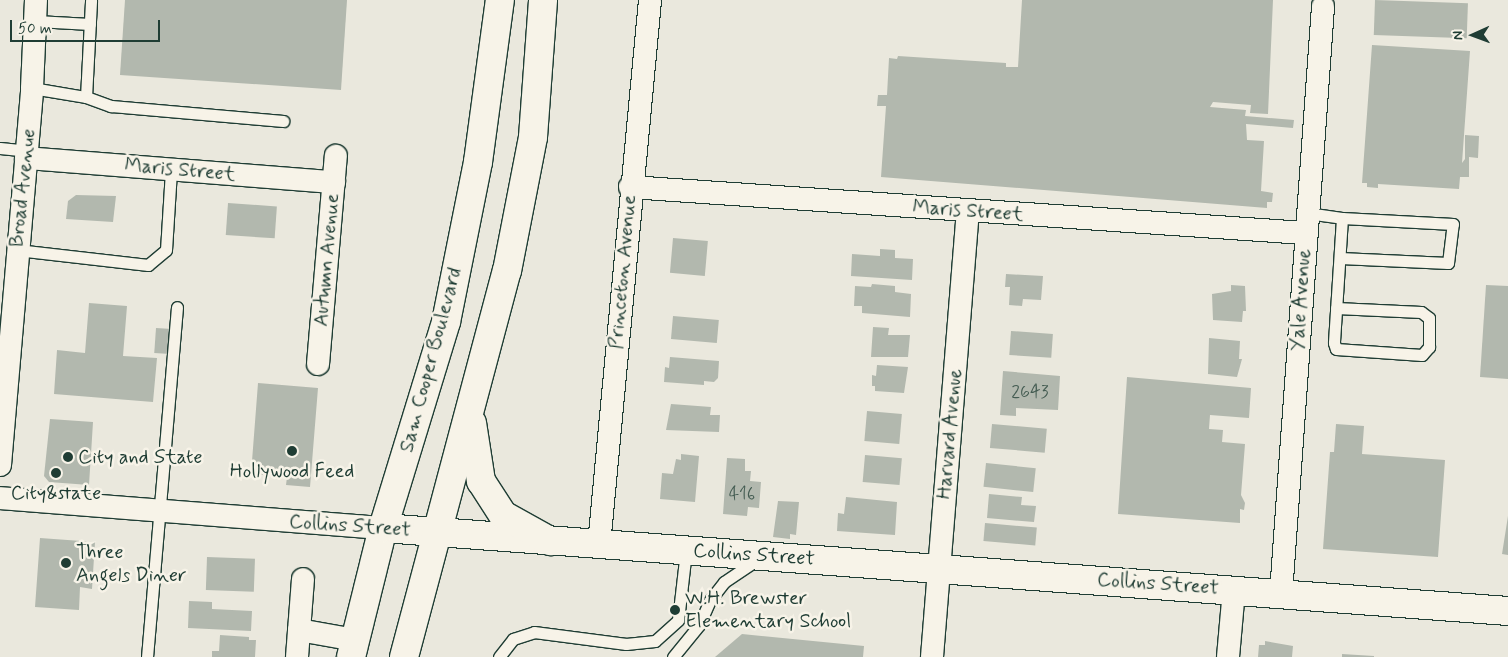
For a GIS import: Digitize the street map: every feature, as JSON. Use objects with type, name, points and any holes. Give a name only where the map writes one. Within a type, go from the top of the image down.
[{"type":"main road","points":[[404,657],[472,408],[507,271],[533,137],[543,4]]},
{"type":"main road","name":"Sam Cooper Boulevard","points":[[353,648],[383,528],[446,322],[478,162],[500,6]]},
{"type":"main road","points":[[472,408],[481,481],[503,515],[550,541]]},
{"type":"main road","name":"Collins Street","points":[[383,528],[599,545],[939,567],[1508,611]]},
{"type":"street","name":"Princeton Avenue","points":[[599,545],[630,187],[650,0]]},
{"type":"street","name":"Yale Avenue","points":[[1281,594],[1306,223],[1324,6]]},
{"type":"street","name":"Broad Avenue","points":[[0,465],[6,307],[16,250],[26,154],[36,11]]},
{"type":"street","name":"Maris Street","points":[[26,154],[171,171],[334,182]]},
{"type":"street","name":"Autumn Avenue","points":[[318,364],[336,156]]},
{"type":"street","name":"Maris Street","points":[[630,187],[968,211],[1306,223]]},
{"type":"street","name":"Harvard Avenue","points":[[932,657],[968,211]]},
{"type":"street","name":"Collins Street","points":[[0,498],[383,528]]},
{"type":"street","points":[[297,657],[303,579]]},
{"type":"street","points":[[1228,657],[1234,590]]},
{"type":"street","points":[[299,630],[353,648]]},
{"type":"lane","points":[[86,97],[91,0]]},
{"type":"lane","points":[[36,11],[90,24]]},
{"type":"lane","points":[[32,88],[86,97],[111,106],[283,121]]},
{"type":"lane","points":[[0,148],[26,154]]},
{"type":"lane","points":[[16,250],[148,264],[166,250],[171,171]]},
{"type":"lane","points":[[1306,223],[1342,218],[1453,224],[1448,263],[1340,258]]},
{"type":"lane","points":[[1336,308],[1421,312],[1429,318],[1429,347],[1422,355],[1336,349],[1334,343],[1336,308],[1340,258],[1342,218]]},
{"type":"lane","points":[[147,657],[158,511],[177,307]]},
{"type":"lane","points":[[499,657],[513,639],[534,632],[626,644],[655,641],[678,620],[686,551]]},
{"type":"lane","points":[[674,657],[699,625],[710,600],[724,582],[764,556]]},
{"type":"building","points":[[125,0],[347,0],[341,90],[120,75]]},
{"type":"building","points":[[1022,0],[1273,0],[1268,114],[1250,113],[1251,105],[1213,102],[1210,107],[1246,110],[1245,116],[1294,120],[1293,128],[1246,124],[1247,140],[1264,141],[1261,191],[1273,193],[1272,202],[1267,202],[1267,208],[881,177],[886,106],[877,106],[878,95],[887,95],[889,58],[897,59],[898,56],[1006,63],[1006,67],[1018,67]]},
{"type":"building","points":[[1375,0],[1468,3],[1467,38],[1374,35]]},
{"type":"building","points":[[1372,45],[1470,51],[1462,163],[1465,159],[1465,135],[1479,136],[1478,158],[1469,157],[1469,177],[1460,177],[1459,189],[1378,184],[1378,188],[1367,187],[1367,183],[1362,183]]},
{"type":"building","points":[[76,195],[116,196],[113,222],[66,219],[68,201]]},
{"type":"building","points":[[228,203],[277,206],[275,238],[226,235]]},
{"type":"building","points":[[673,238],[708,241],[705,276],[670,273]]},
{"type":"building","points":[[880,249],[895,250],[895,258],[913,259],[912,280],[851,276],[852,254],[880,256]]},
{"type":"building","points":[[1006,274],[1043,276],[1041,300],[1023,299],[1022,306],[1009,305],[1010,287],[1005,287]]},
{"type":"building","points":[[872,284],[895,286],[895,292],[911,294],[910,317],[862,313],[862,306],[854,306],[855,286],[871,287]]},
{"type":"building","points":[[1231,285],[1245,286],[1246,311],[1243,311],[1242,322],[1213,320],[1212,294],[1231,291]]},
{"type":"building","points":[[1486,285],[1508,286],[1508,379],[1480,377]]},
{"type":"building","points":[[89,303],[127,306],[123,356],[157,358],[153,402],[54,394],[57,350],[85,353]]},
{"type":"building","points":[[673,316],[719,320],[717,343],[671,339]]},
{"type":"building","points":[[873,327],[889,328],[888,335],[910,335],[908,357],[871,357]]},
{"type":"building","points":[[156,328],[172,329],[170,354],[154,353]]},
{"type":"building","points":[[1011,331],[1053,334],[1051,358],[1009,355]]},
{"type":"building","points":[[1209,338],[1240,341],[1239,359],[1242,359],[1237,377],[1208,374]]},
{"type":"building","points":[[670,357],[719,361],[718,378],[714,382],[704,381],[704,385],[664,382],[665,367],[669,368]]},
{"type":"building","points":[[877,365],[908,367],[904,393],[875,391],[875,386],[872,386],[872,375],[876,376]]},
{"type":"building","points":[[1003,371],[1060,376],[1058,410],[1016,408],[1016,416],[1000,415]]},
{"type":"building","points":[[1127,377],[1251,388],[1249,418],[1210,415],[1209,429],[1223,430],[1222,442],[1245,444],[1241,495],[1245,503],[1244,510],[1240,509],[1240,523],[1118,514]]},
{"type":"building","points":[[258,383],[318,388],[310,487],[286,485],[287,477],[251,474]]},
{"type":"building","points":[[671,404],[711,407],[710,415],[720,415],[719,432],[666,430]]},
{"type":"building","points":[[867,411],[902,414],[899,444],[864,441]]},
{"type":"building","name":"City and State","points":[[50,419],[93,422],[89,485],[49,482],[44,476]]},
{"type":"building","points":[[992,424],[1047,429],[1045,453],[990,448]]},
{"type":"building","points":[[1336,424],[1364,426],[1362,454],[1445,460],[1438,557],[1323,549],[1330,452],[1334,452]]},
{"type":"building","points":[[681,454],[699,456],[695,502],[660,499],[662,473],[673,474],[676,459],[681,460]]},
{"type":"building","points":[[865,455],[902,458],[900,485],[863,482]]},
{"type":"building","points":[[727,458],[745,459],[745,471],[751,471],[750,481],[761,482],[759,508],[748,507],[747,516],[723,514]]},
{"type":"building","points":[[986,463],[1036,468],[1033,492],[983,487]]},
{"type":"building","points":[[989,494],[1022,497],[1021,505],[1036,506],[1034,522],[987,518]]},
{"type":"building","points":[[846,497],[897,502],[895,535],[837,531],[838,513],[844,514]]},
{"type":"building","points":[[778,501],[799,502],[796,535],[790,534],[790,539],[773,537]]},
{"type":"building","points":[[1508,516],[1508,555],[1502,554]]},
{"type":"building","points":[[985,523],[1037,528],[1035,545],[983,541]]},
{"type":"building","name":"Three Angels Diner","points":[[40,538],[95,542],[92,589],[80,587],[79,610],[35,607]]},
{"type":"building","points":[[207,557],[255,559],[254,592],[206,590]]},
{"type":"building","points":[[189,601],[212,602],[212,609],[252,611],[251,631],[188,628]]},
{"type":"building","points":[[742,634],[864,646],[863,657],[715,657]]},
{"type":"building","points":[[220,635],[249,637],[249,640],[256,640],[255,657],[212,657],[212,651],[219,651]]},
{"type":"building","points":[[1265,641],[1293,646],[1292,657],[1258,657],[1259,645],[1265,645]]},
{"type":"building","points":[[1342,654],[1374,656],[1374,657],[1342,657]]},
{"type":"place","name":"Hollywood Feed","points":[[292,451]]},
{"type":"place","name":"City and State","points":[[68,457]]},
{"type":"place","name":"City&state","points":[[56,473]]},
{"type":"place","name":"Three Angels Diner","points":[[66,563]]},
{"type":"place","name":"W.H. Brewster Elementary School","points":[[675,610]]}]
